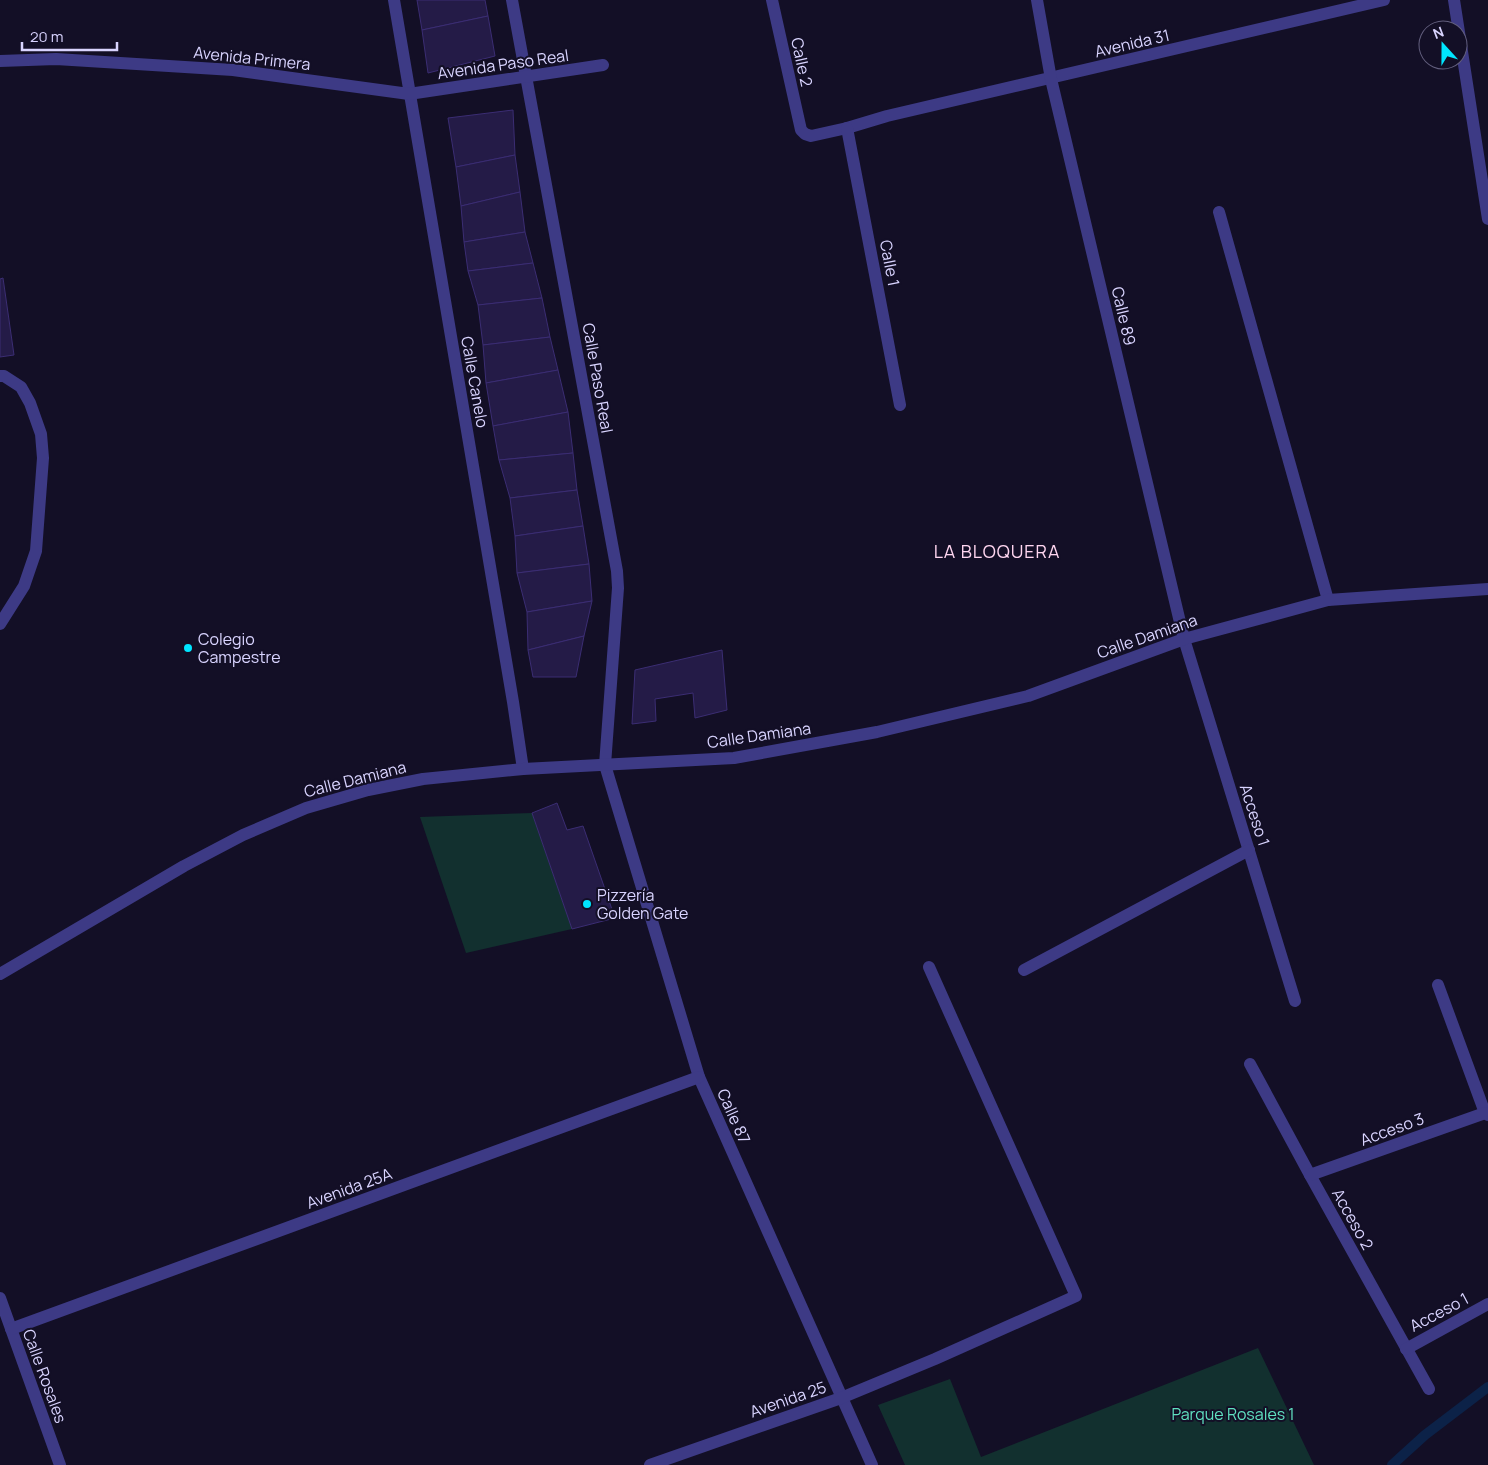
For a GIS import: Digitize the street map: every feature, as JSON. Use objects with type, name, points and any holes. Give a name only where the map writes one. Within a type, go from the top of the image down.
[{"type":"street","name":"Calle Canelo","points":[[394,0],[512,692],[523,770]]},
{"type":"street","name":"Calle Paso Real","points":[[512,0],[618,572],[605,764]]},
{"type":"street","name":"Calle 2","points":[[772,0],[801,130]]},
{"type":"street","name":"Calle 89","points":[[1037,0],[1051,79],[1184,639]]},
{"type":"street","name":"Avenida 31","points":[[801,130],[804,134],[811,136],[847,128],[887,116],[1384,0]]},
{"type":"street","points":[[1454,0],[1488,218]]},
{"type":"street","name":"Avenida Primera","points":[[0,61],[56,59],[233,70],[409,94]]},
{"type":"street","name":"Avenida Paso Real","points":[[409,94],[603,65]]},
{"type":"street","name":"Calle 1","points":[[847,128],[900,405]]},
{"type":"street","points":[[1220,212],[1328,600]]},
{"type":"street","points":[[0,376],[4,376],[21,387],[30,403],[41,434],[44,458],[36,551],[24,586],[0,624]]},
{"type":"street","name":"Calle Damiana","points":[[0,974],[184,866],[243,835],[306,808],[368,790],[423,779],[523,770],[734,758],[877,732],[1028,696],[1184,639],[1328,600],[1488,589]]},
{"type":"street","name":"Acceso 1","points":[[1184,639],[1295,1001]]},
{"type":"street","name":"Calle 87","points":[[605,764],[699,1077],[872,1465]]},
{"type":"street","points":[[1024,970],[1250,850]]},
{"type":"street","name":"Avenida 25","points":[[650,1465],[841,1398],[936,1359],[1076,1296],[929,968]]},
{"type":"street","points":[[1438,985],[1486,1114]]},
{"type":"street","name":"Acceso 2","points":[[1250,1064],[1429,1389]]},
{"type":"street","name":"Avenida 25A","points":[[11,1329],[699,1077]]},
{"type":"street","name":"Acceso 3","points":[[1310,1175],[1486,1114]]},
{"type":"street","name":"Calle Rosales","points":[[0,1298],[60,1465]]},
{"type":"street","name":"Acceso 1","points":[[1406,1348],[1488,1304]]},
{"type":"green space","points":[[532,813],[572,929],[466,953],[420,817]]},
{"type":"green space","name":"Parque Rosales 1","points":[[1258,1348],[1314,1465],[905,1465],[878,1405],[950,1379],[981,1457]]},
{"type":"building","points":[[417,0],[485,0],[488,16],[422,30]]},
{"type":"building","points":[[488,16],[495,56],[428,73],[422,30]]},
{"type":"building","points":[[513,110],[515,155],[456,167],[448,118]]},
{"type":"building","points":[[515,155],[520,192],[461,206],[456,167]]},
{"type":"building","points":[[520,192],[525,232],[464,242],[461,206]]},
{"type":"building","points":[[525,232],[533,263],[468,271],[464,242]]},
{"type":"building","points":[[533,263],[542,298],[478,305],[468,271]]},
{"type":"building","points":[[3,278],[14,355],[0,357],[0,279]]},
{"type":"building","points":[[542,298],[550,337],[483,345],[478,305]]},
{"type":"building","points":[[550,337],[558,370],[486,383],[483,345]]},
{"type":"building","points":[[558,370],[568,412],[493,426],[486,383]]},
{"type":"building","points":[[568,412],[573,453],[499,460],[493,426]]},
{"type":"building","points":[[573,453],[577,490],[510,498],[499,460]]},
{"type":"building","points":[[577,490],[583,526],[515,536],[510,498]]},
{"type":"building","points":[[583,526],[589,564],[517,573],[515,536]]},
{"type":"building","points":[[589,564],[592,601],[527,612],[517,573]]},
{"type":"building","points":[[592,601],[584,636],[528,650],[527,612]]},
{"type":"building","points":[[584,636],[576,677],[533,677],[528,650]]},
{"type":"building","points":[[722,650],[727,710],[695,718],[693,693],[655,699],[656,721],[632,724],[635,670]]},
{"type":"building","points":[[557,803],[567,830],[583,826],[615,918],[572,929],[532,813]]},
{"type":"waterway","points":[[1392,1465],[1425,1435],[1488,1387]]},
{"type":"place","name":"Colegio Campestre","points":[[188,648]]},
{"type":"place","name":"Pizzería Golden Gate","points":[[587,904]]},
{"type":"district","name":"LA BLOQUERA","points":[[997,552]]}]
